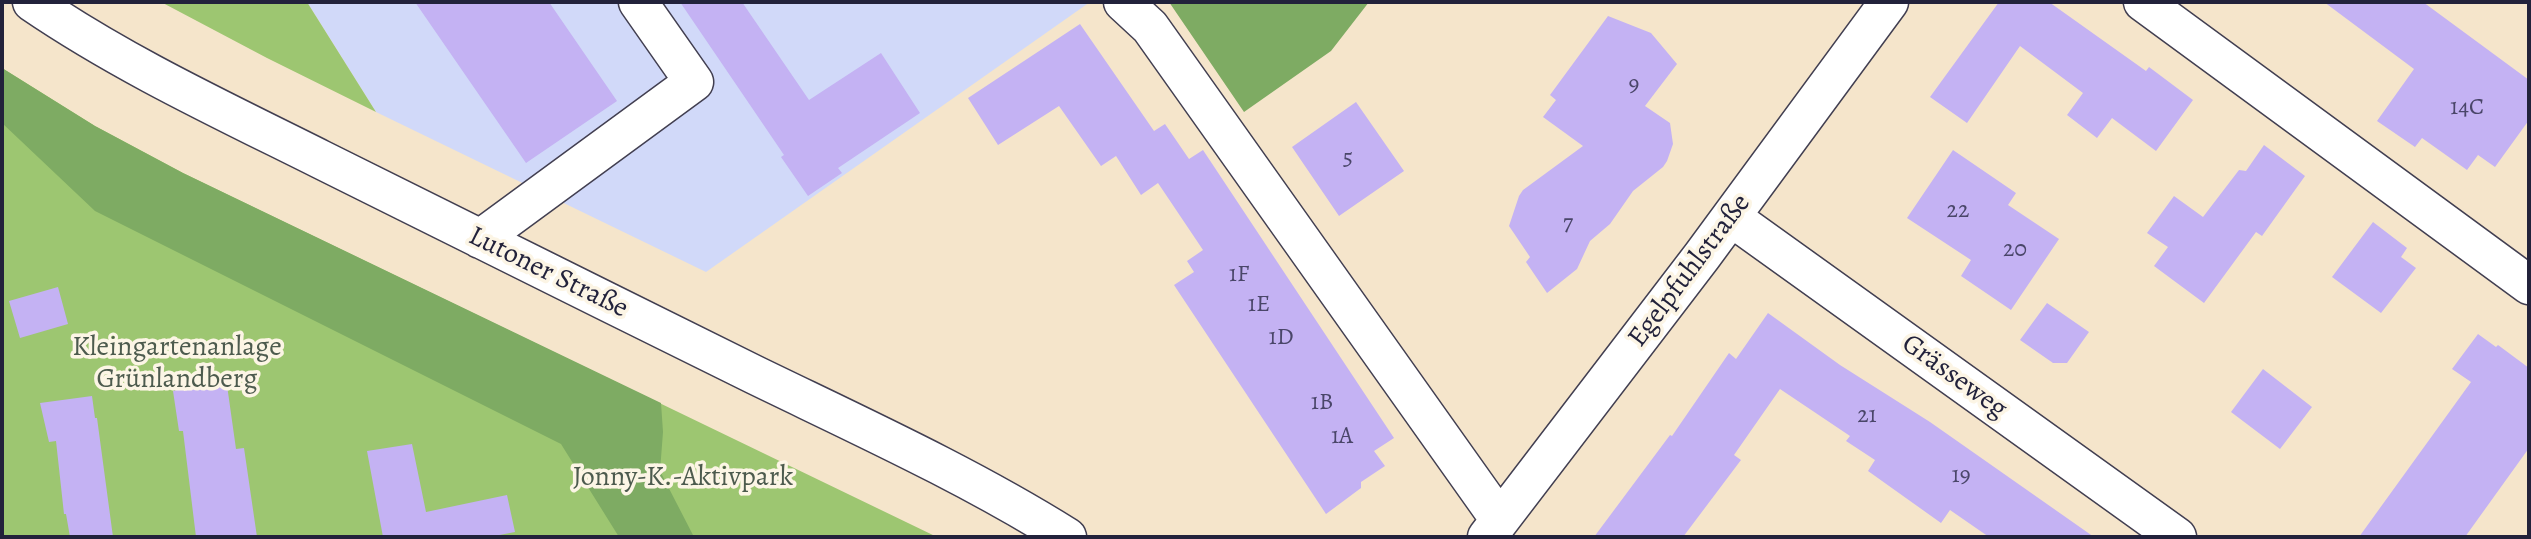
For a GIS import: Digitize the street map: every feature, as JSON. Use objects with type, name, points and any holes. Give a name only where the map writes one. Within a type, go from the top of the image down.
[{"type":"street","name":"Lutoner Straße","points":[[32,2],[81,35],[145,71],[900,446],[1020,508],[1067,537]]},
{"type":"street","points":[[480,239],[694,82],[638,2]]},
{"type":"street","points":[[1123,2],[1150,27],[1494,529]]},
{"type":"street","name":"Egelpfuhlstraße","points":[[1494,529],[1731,217],[1889,2]]},
{"type":"street","points":[[2144,2],[2529,285]]},
{"type":"street","name":"Grässeweg","points":[[1731,217],[2177,537]]},
{"type":"shaded area","points":[[307,2],[1090,2],[706,272],[376,112]]},
{"type":"green space","points":[[161,2],[307,2],[376,112],[267,58]]},
{"type":"green space","points":[[1169,2],[1369,2],[1331,51],[1244,112]]},
{"type":"green space","name":"Kleingartenanlage Grünlandberg","points":[[2,68],[95,126],[183,173],[937,537],[2,537]]},
{"type":"green space","points":[[2,68],[95,126],[183,173],[661,403],[663,432],[660,471],[694,537],[619,537],[561,444],[95,211],[2,123]]},
{"type":"building","points":[[415,2],[549,2],[617,101],[526,163]]},
{"type":"building","points":[[680,2],[742,2],[809,100],[881,53],[920,113],[838,168],[842,173],[808,196],[781,157],[784,155]]},
{"type":"building","points":[[1999,2],[2049,2],[2146,71],[2149,67],[2193,100],[2156,151],[2112,118],[2097,138],[2067,115],[2083,93],[2020,46],[1967,123],[1930,97]]},
{"type":"building","points":[[2324,2],[2423,2],[2529,80],[2529,120],[2495,167],[2478,155],[2467,170],[2422,138],[2415,147],[2377,121],[2414,69]]},
{"type":"building","points":[[1608,16],[1651,33],[1677,64],[1645,106],[1670,123],[1673,144],[1663,167],[1633,191],[1610,224],[1590,241],[1577,269],[1547,293],[1526,262],[1530,257],[1509,226],[1523,190],[1583,146],[1543,117],[1556,100],[1550,95]]},
{"type":"building","points":[[1080,24],[1154,131],[1165,124],[1189,159],[1203,150],[1394,438],[1374,451],[1385,466],[1361,482],[1361,488],[1326,514],[1174,285],[1194,272],[1187,261],[1203,250],[1158,183],[1141,195],[1116,156],[1101,166],[1059,106],[998,145],[968,98]]},
{"type":"building","points":[[1356,102],[1404,171],[1339,216],[1292,147]]},
{"type":"building","points":[[2264,145],[2305,176],[2262,236],[2256,232],[2204,303],[2154,266],[2168,247],[2147,233],[2174,196],[2203,217],[2239,170],[2246,171]]},
{"type":"building","points":[[1953,150],[2016,193],[2008,205],[2059,239],[2011,310],[1961,276],[1971,260],[1907,218]]},
{"type":"building","points":[[2373,222],[2407,248],[2401,257],[2416,268],[2381,313],[2332,277]]},
{"type":"building","points":[[58,287],[68,324],[20,338],[9,301]]},
{"type":"building","points":[[2047,303],[2089,332],[2067,363],[2053,363],[2020,340]]},
{"type":"building","points":[[1768,313],[2094,537],[1989,537],[1950,510],[1941,523],[1868,471],[1875,460],[1846,441],[1850,436],[1780,389],[1734,455],[1741,460],[1683,537],[1594,537],[1670,435],[1672,436],[1729,353],[1736,359]]},
{"type":"building","points":[[2478,334],[2529,368],[2529,448],[2465,537],[2359,537],[2471,382],[2452,369]]},
{"type":"building","points":[[2263,369],[2312,407],[2280,449],[2231,412]]},
{"type":"building","points":[[226,378],[236,449],[244,448],[257,537],[196,537],[183,431],[179,431],[173,391],[180,389],[178,383]]},
{"type":"building","points":[[92,396],[113,537],[70,537],[64,514],[56,441],[49,442],[40,403]]},
{"type":"building","points":[[412,444],[426,512],[507,495],[515,532],[489,537],[383,537],[367,451]]},
{"type":"park label","name":"Jonny-K.-Aktivpark","points":[[683,478]]}]
